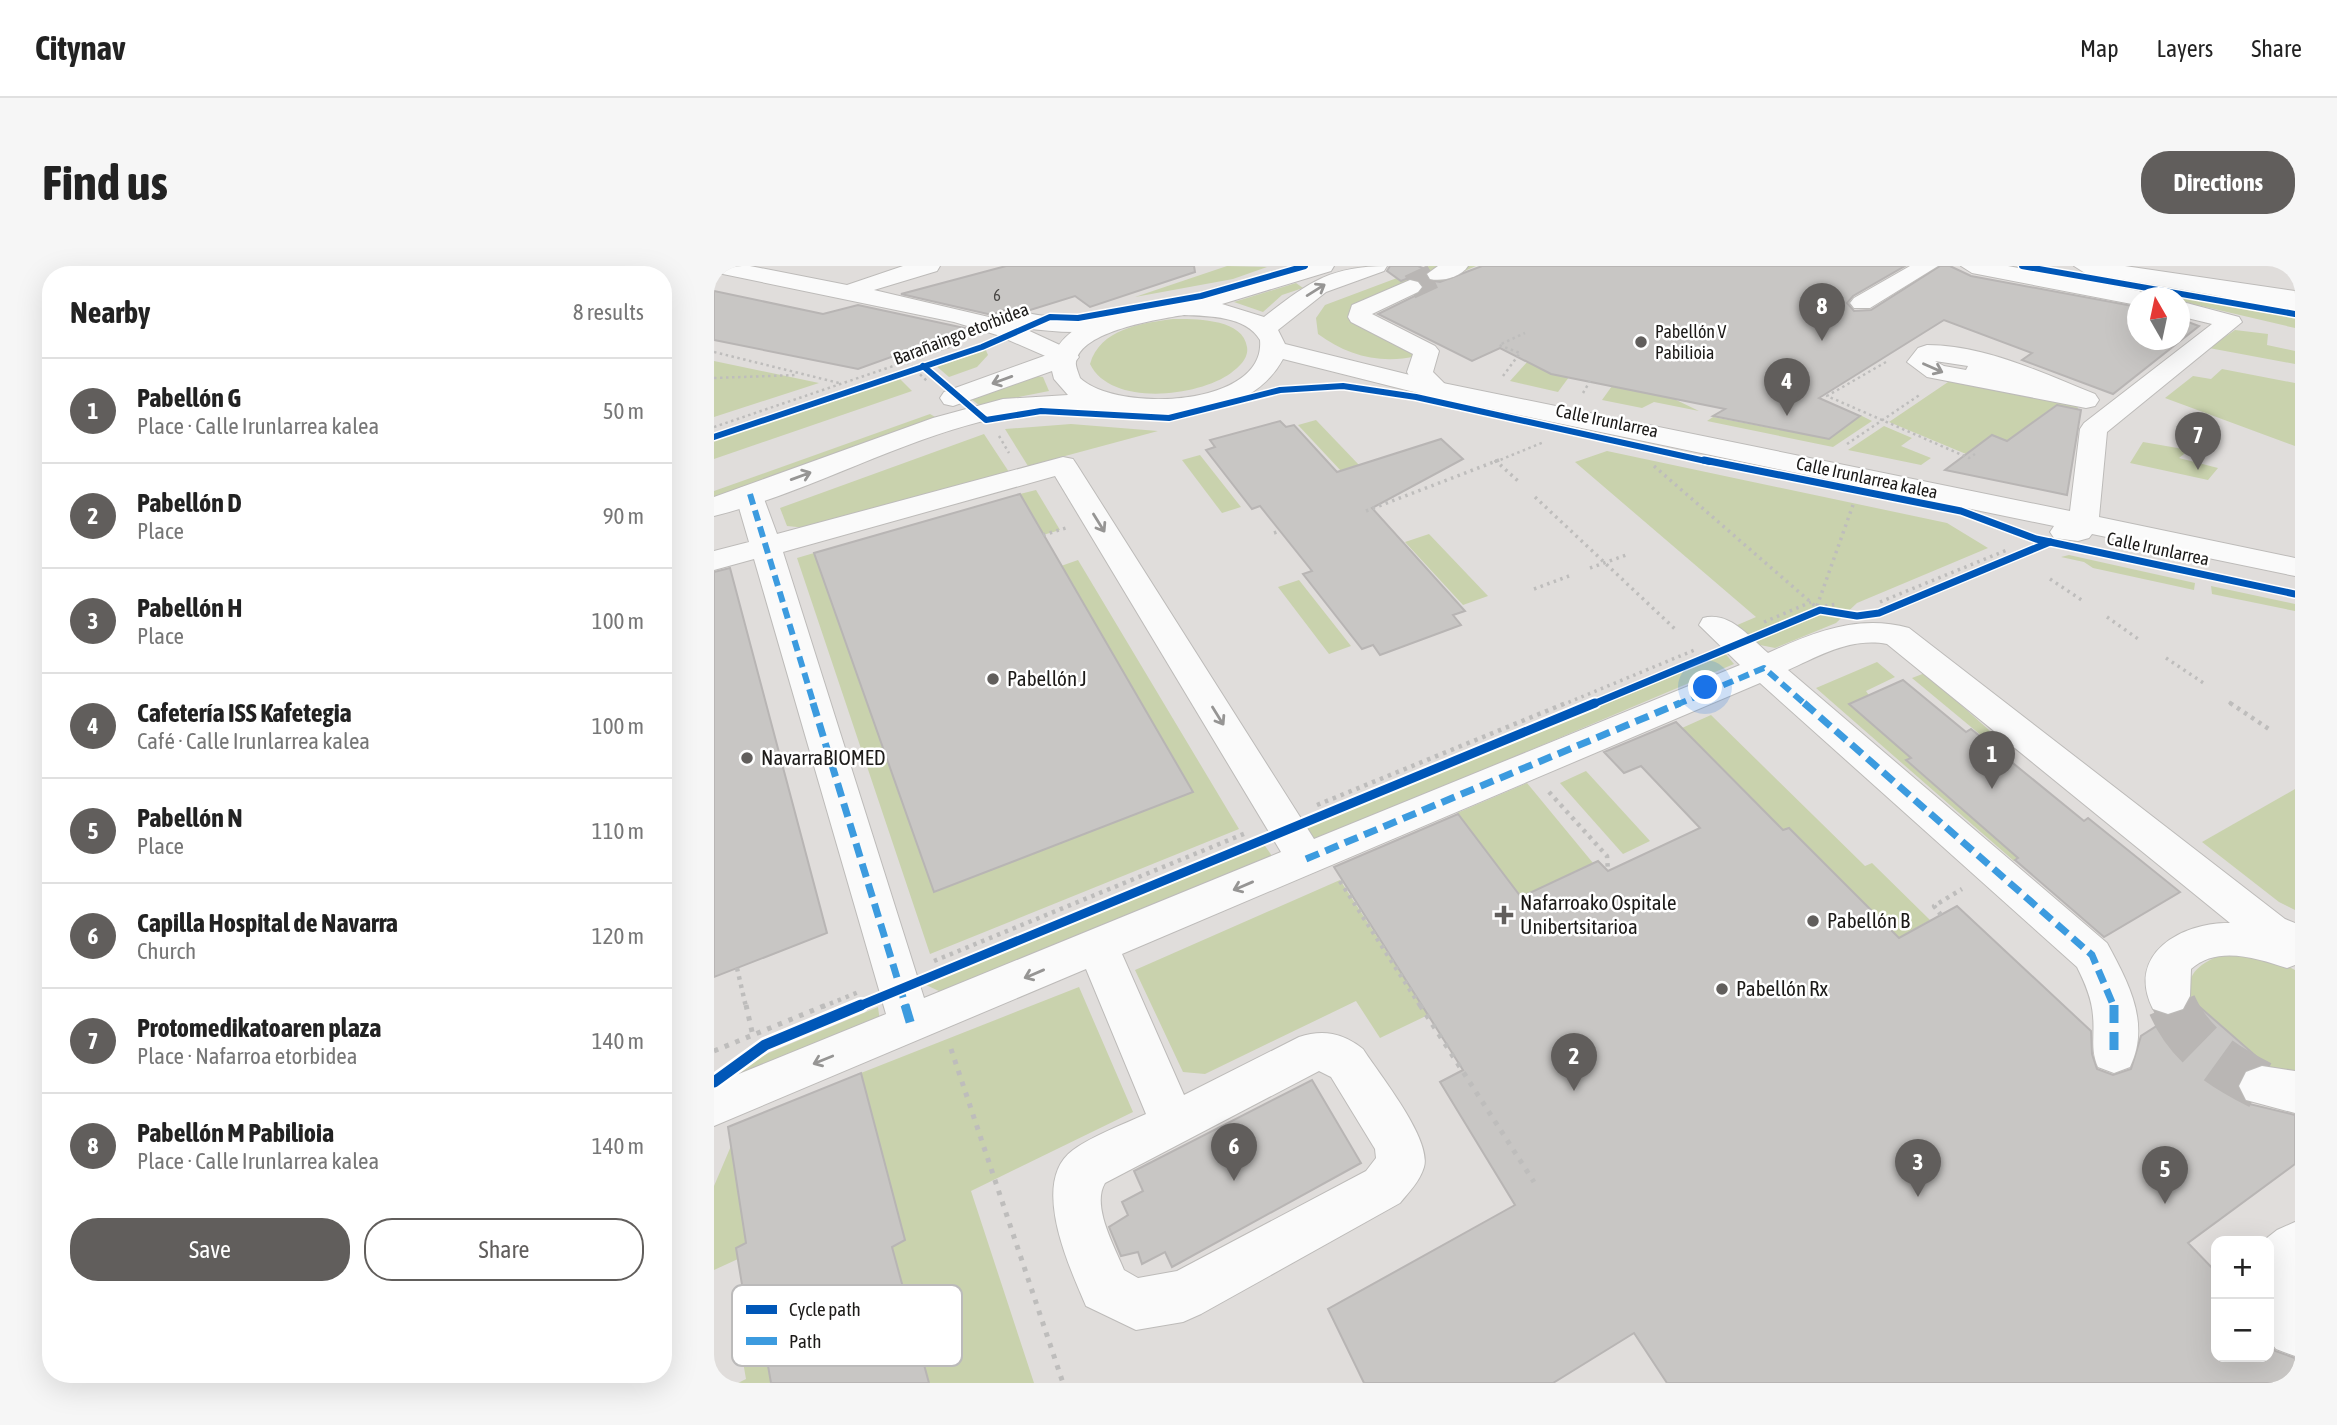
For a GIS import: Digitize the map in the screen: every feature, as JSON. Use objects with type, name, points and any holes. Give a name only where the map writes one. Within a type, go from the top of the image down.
[{"type":"main road","points":[[718,266],[940,311],[1066,326],[1110,323],[1150,312],[1184,308],[1323,266]]},
{"type":"main road","points":[[848,293],[880,279],[929,266]]},
{"type":"main road","points":[[714,508],[943,424],[1003,407],[1052,402],[1172,407],[1208,401],[1244,386],[1265,370],[1270,339],[1318,287],[1376,266]]},
{"type":"main road","points":[[1862,303],[1927,266]]},
{"type":"main road","points":[[1972,266],[2127,296]]},
{"type":"main road","points":[[2085,266],[2225,282],[2295,286]]},
{"type":"main road","points":[[2182,266],[2295,303]]},
{"type":"main road","points":[[1410,287],[1360,310],[1360,317],[1426,351],[1420,372],[1424,380],[1438,390]]},
{"type":"main road","name":"Calle Irunlarrea kalea","points":[[1184,308],[1215,310],[1243,316],[1270,339],[1438,390],[1857,487],[1967,499],[2295,567]]},
{"type":"main road","points":[[940,311],[1013,332],[1042,349],[1066,357]]},
{"type":"main road","points":[[2094,429],[2230,322],[2190,311]]},
{"type":"main road","points":[[1110,323],[1081,339],[1066,357],[1064,368],[1067,379],[1081,393],[1102,402],[1130,407]]},
{"type":"main road","points":[[714,484],[946,392],[1066,357]]},
{"type":"main road","points":[[1990,373],[2086,400],[2097,406],[2083,523]]},
{"type":"main road","name":"Calle Irunlarrea kalea","points":[[1244,386],[1330,378],[1438,390]]},
{"type":"main road","points":[[714,561],[1063,465],[1321,866]]},
{"type":"main road","points":[[751,494],[897,976],[929,1032]]},
{"type":"main road","points":[[2246,536],[2295,547]]},
{"type":"main road","points":[[2242,572],[2295,583]]},
{"type":"main road","points":[[714,1105],[929,1032],[1098,947],[1321,866],[1736,643],[1868,629],[1897,635],[2289,944]]},
{"type":"main road","points":[[1736,643],[2092,956],[2115,1003],[2117,1028],[2114,1053]]},
{"type":"main road","points":[[2212,940],[2222,926],[2224,906],[2213,885]]},
{"type":"main road","points":[[2168,996],[2168,972],[2179,954],[2212,940],[2254,940],[2289,944]]},
{"type":"main road","points":[[1098,947],[1173,1123]]},
{"type":"main road","points":[[1315,1051],[1335,1053],[1347,1063],[1398,1144],[1401,1165],[1383,1187],[1183,1296],[1136,1304],[1104,1288],[1077,1209],[1076,1187],[1088,1167],[1173,1123],[1315,1051]]},
{"type":"main road","points":[[2295,1247],[2281,1256],[2273,1270],[2272,1287],[2279,1307],[2295,1330]]},
{"type":"path","points":[[1496,385],[1520,354],[1499,345],[1525,333]]},
{"type":"path","points":[[714,427],[842,383],[915,366],[963,342]]},
{"type":"path","points":[[714,352],[842,383]]},
{"type":"path","points":[[915,366],[946,392]]},
{"type":"path","points":[[915,366],[946,392]]},
{"type":"path","points":[[714,378],[804,375]]},
{"type":"path","points":[[1844,446],[1883,421]]},
{"type":"path","points":[[994,431],[1011,456]]},
{"type":"path","points":[[1366,511],[1418,494],[1547,440]]},
{"type":"path","points":[[1495,460],[1518,481]]},
{"type":"path","points":[[1647,460],[1822,611],[1846,614]]},
{"type":"path","points":[[1822,611],[1857,487]]},
{"type":"path","points":[[1535,497],[1675,629]]},
{"type":"path","points":[[1043,535],[1070,527]]},
{"type":"path","points":[[1274,533],[1280,531]]},
{"type":"path","points":[[1873,604],[2007,550]]},
{"type":"path","points":[[1590,568],[1629,554]]},
{"type":"path","points":[[1880,613],[2016,556]]},
{"type":"path","points":[[1534,589],[1569,576]]},
{"type":"path","points":[[2050,579],[2083,601]]},
{"type":"path","points":[[1429,771],[1736,643],[1811,602]]},
{"type":"path","points":[[1316,805],[1839,604]]},
{"type":"path","points":[[2107,617],[2141,641]]},
{"type":"path","points":[[2166,658],[2205,684]]},
{"type":"path","points":[[2229,702],[2272,731]]},
{"type":"path","points":[[1540,783],[1607,856],[1608,871]]},
{"type":"path","points":[[714,1051],[1253,830]]},
{"type":"path","points":[[1321,866],[1534,1182]]},
{"type":"path","points":[[737,968],[752,1036]]},
{"type":"path","points":[[929,1032],[1063,1383]]},
{"type":"green space","points":[[1227,266],[1267,267],[1233,279],[1135,297]]},
{"type":"green space","points":[[1429,266],[1476,266],[1368,314],[1415,338],[1416,356],[1377,359],[1340,348],[1318,334],[1316,318],[1325,305]]},
{"type":"green space","points":[[1296,283],[1303,288],[1282,295],[1263,312],[1234,302]]},
{"type":"green space","points":[[2190,299],[2295,318],[2295,328],[2190,303]]},
{"type":"green space","points":[[1173,319],[1216,322],[1237,330],[1244,337],[1247,347],[1245,358],[1234,371],[1216,381],[1198,388],[1156,394],[1116,387],[1101,378],[1090,364],[1095,352],[1112,335],[1135,326]]},
{"type":"green space","points":[[2235,330],[2268,334],[2267,345],[2295,351],[2295,364],[2209,348]]},
{"type":"green space","points":[[985,348],[988,355],[977,367],[949,377],[935,365]]},
{"type":"green space","points":[[1536,352],[1569,377],[1558,392],[1510,381]]},
{"type":"green space","points":[[714,361],[819,383],[714,417]]},
{"type":"green space","points":[[2222,369],[2295,383],[2295,446],[2165,398],[2193,376],[2211,379]]},
{"type":"green space","points":[[1037,376],[1043,377],[1049,391],[979,405],[971,399]]},
{"type":"green space","points":[[899,378],[912,391],[714,459],[714,441]]},
{"type":"green space","points":[[1951,380],[2077,405],[2080,416],[2049,410],[2007,441],[1966,454],[1889,422]]},
{"type":"green space","points":[[1612,386],[1672,398],[1699,411],[1654,402],[1642,408],[1602,400]]},
{"type":"green space","points":[[930,414],[937,418],[714,499],[714,491]]},
{"type":"green space","points":[[1860,415],[1872,421],[1833,447],[1707,421],[1713,417],[1829,439]]},
{"type":"green space","points":[[1316,420],[1360,466],[1342,472],[1298,425]]},
{"type":"green space","points":[[1071,424],[1158,431],[1028,466],[1005,429]]},
{"type":"green space","points":[[1884,426],[1912,438],[1901,446],[1931,458],[1921,465],[1848,450]]},
{"type":"green space","points":[[984,434],[1009,472],[807,528],[787,526],[780,508]]},
{"type":"green space","points":[[2143,442],[2189,450],[2179,458],[2218,468],[2208,480],[2130,463]]},
{"type":"green space","points":[[1607,451],[1947,523],[1988,548],[1857,603],[1836,623],[1775,648],[1755,644],[1735,626],[1756,617],[1575,462]]},
{"type":"green space","points":[[1200,455],[1241,507],[1222,513],[1182,460]]},
{"type":"green space","points":[[1036,490],[1060,530],[1043,535],[1020,494]]},
{"type":"green space","points":[[1429,534],[1488,596],[1463,605],[1405,542]]},
{"type":"green space","points":[[814,553],[935,892],[1061,566],[1078,560],[1239,829],[930,954],[797,558]]},
{"type":"green space","points":[[2069,555],[2195,583],[2194,590],[2093,568],[2084,562],[2061,557]]},
{"type":"green space","points":[[1299,580],[1351,646],[1329,654],[1278,587]]},
{"type":"green space","points":[[2211,586],[2295,604],[2295,611],[2212,594]]},
{"type":"green space","points":[[1724,652],[1734,664],[1315,841],[1305,827]]},
{"type":"green space","points":[[1877,662],[1895,677],[1866,691],[1911,758],[1906,761],[2018,858],[2014,861],[1816,688]]},
{"type":"green space","points":[[1925,673],[2008,747],[2000,751],[1912,678]]},
{"type":"green space","points":[[1711,715],[1865,866],[1872,863],[1930,920],[1891,942],[1875,914],[1790,828],[1783,830],[1682,728]]},
{"type":"green space","points":[[1586,771],[1650,841],[1623,854],[1560,783]]},
{"type":"green space","points":[[1527,783],[1593,863],[1521,897],[1457,813]]},
{"type":"green space","points":[[2295,789],[2295,910],[2279,902],[2202,842]]},
{"type":"green space","points":[[1263,843],[1274,859],[941,992],[924,984]]},
{"type":"green space","points":[[1340,880],[1428,1015],[1380,1038],[1356,1001],[1205,1074],[1183,1072],[1135,970]]},
{"type":"green space","points":[[2226,954],[2273,959],[2295,970],[2295,1075],[2268,1071],[2243,1061],[2213,1037],[2200,1022],[2188,990],[2192,976],[2204,963]]},
{"type":"green space","points":[[1079,987],[1133,1112],[971,1191],[1034,1383],[929,1383],[924,1366],[962,1366],[962,1285],[902,1285],[892,1247],[887,1177],[736,1248],[738,1259],[714,1270],[714,1186],[731,1146],[874,1126],[861,1073]]},
{"type":"green space","points":[[878,1007],[880,1022],[718,1090],[759,1057]]},
{"type":"green space","points":[[744,1366],[768,1366],[771,1383],[738,1383],[746,1379]]},
{"type":"building","points":[[1006,266],[1194,266],[1195,272],[1090,307],[1075,296],[1027,311],[1003,310],[992,315],[901,294]]},
{"type":"building","points":[[1390,266],[1418,266],[1428,270],[1424,273],[1428,280],[1440,282],[1482,266],[1905,266],[1853,296],[1847,303],[1854,311],[1871,310],[1940,266],[1950,266],[1971,276],[2127,305],[2127,350],[2169,350],[2113,394],[2022,360],[2032,353],[1944,320],[1819,398],[1860,416],[1829,439],[1713,416],[1725,409],[1551,374],[1500,348],[1472,361],[1378,314],[1419,294],[1425,287],[1419,279],[1411,277],[1401,281],[1387,271]]},
{"type":"building","points":[[714,291],[823,314],[858,305],[969,329],[858,369],[714,340]]},
{"type":"building","points":[[2190,323],[2199,326],[2190,333]]},
{"type":"building","points":[[2057,405],[2081,410],[2067,495],[1945,470],[1992,435],[2007,441]]},
{"type":"building","points":[[1280,421],[1286,427],[1294,425],[1337,472],[1441,439],[1463,459],[1372,508],[1465,611],[1453,615],[1461,625],[1380,655],[1373,645],[1362,649],[1303,574],[1312,571],[1260,506],[1252,509],[1206,450],[1215,447],[1210,440]]},
{"type":"building","name":"Pabellón J","points":[[1020,494],[1193,792],[934,892],[814,553]]},
{"type":"building","name":"NavarraBIOMED","points":[[730,568],[827,933],[714,977],[714,572]]},
{"type":"building","points":[[1903,680],[1966,732],[1971,729],[2084,821],[2088,818],[2180,892],[2104,937],[2015,860],[2018,858],[1906,760],[1911,758],[1849,704]]},
{"type":"building","points":[[1676,722],[1783,830],[1789,828],[1899,938],[1957,906],[2091,1031],[2092,1054],[2097,1069],[2113,1075],[2131,1069],[2141,1036],[2194,1002],[2265,1064],[2245,1070],[2237,1087],[2245,1103],[2295,1115],[2295,1164],[2188,1243],[2211,1267],[2211,1362],[2274,1362],[2274,1350],[2295,1358],[2295,1383],[1667,1383],[1634,1333],[1553,1383],[1364,1383],[1328,1309],[1515,1205],[1440,1082],[1463,1070],[1334,867],[1458,814],[1521,897],[1598,861],[1608,871],[1700,828],[1641,766],[1624,773],[1604,752]]},
{"type":"building","points":[[861,1073],[905,1240],[892,1247],[902,1285],[742,1285],[736,1248],[746,1243],[728,1127]]},
{"type":"building","points":[[1312,1080],[1361,1163],[1172,1267],[1165,1252],[1142,1264],[1138,1252],[1121,1256],[1109,1227],[1128,1215],[1122,1202],[1143,1191],[1134,1171]]},
{"type":"building","points":[[768,1366],[924,1366],[929,1383],[771,1383]]},
{"type":"tunnel","points":[[1410,287],[1438,274]]},
{"type":"tunnel","points":[[2168,996],[2173,1007]]},
{"type":"tunnel","points":[[2173,1007],[2198,1044],[2234,1071],[2262,1086]]},
{"type":"marked path","points":[[750,494],[911,1025]]},
{"type":"marked path","points":[[1306,859],[1764,668],[2092,955],[2113,1002],[2116,1024],[2114,1053]]},
{"type":"cycle path","name":"Barañaingo etorbidea","points":[[714,437],[982,347],[1050,317],[1078,318],[1201,296],[1305,266]]},
{"type":"cycle path","points":[[2022,266],[2295,314]]},
{"type":"cycle path","name":"Barañaingo etorbidea","points":[[923,366],[986,420],[1041,411],[1169,418],[1280,390],[1343,386],[1416,397],[1671,451],[1718,464],[1961,511],[2036,539],[2295,594]]},
{"type":"cycle path","points":[[714,1082],[765,1045],[1820,610],[1857,616],[1879,613],[2050,542]]},
{"type":"place","name":"Pabellón M Pabilioia","points":[[1822,341]]},
{"type":"place","name":"Pabellón V Pabilioia","points":[[1641,342]]},
{"type":"place","name":"Cafetería ISS Kafetegia","points":[[1787,416]]},
{"type":"place","name":"Protomedikatoaren plaza","points":[[2198,470]]},
{"type":"place","name":"Pabellón J","points":[[993,679]]},
{"type":"place","name":"NavarraBIOMED","points":[[747,758]]},
{"type":"place","name":"Pabellón G","points":[[1992,789]]},
{"type":"place","name":"Nafarroako Ospitale Unibertsitarioa","points":[[1504,915]]},
{"type":"place","name":"Pabellón B","points":[[1813,921]]},
{"type":"place","name":"Pabellón Rx","points":[[1722,989]]},
{"type":"place","name":"Pabellón D","points":[[1574,1091]]},
{"type":"place","name":"Capilla Hospital de Navarra","points":[[1234,1181]]},
{"type":"place","name":"Pabellón H","points":[[1918,1197]]},
{"type":"place","name":"Pabellón N","points":[[2165,1204]]}]
